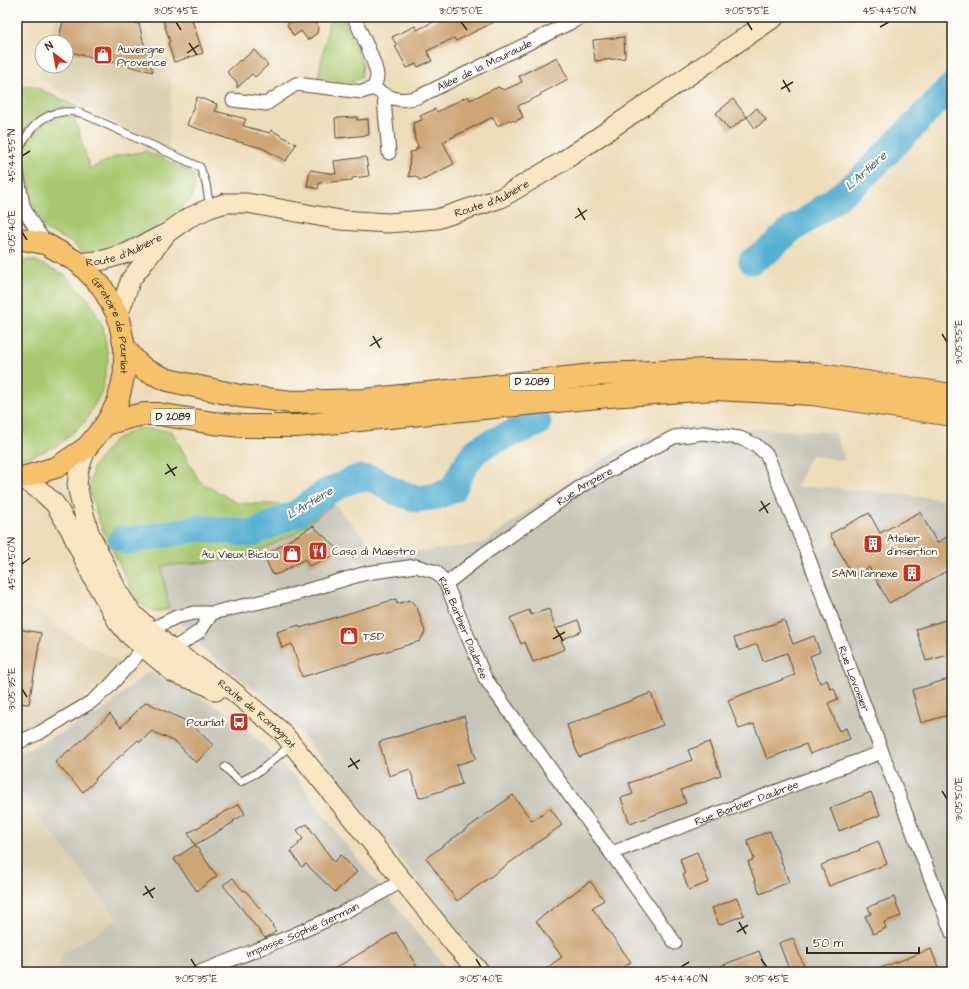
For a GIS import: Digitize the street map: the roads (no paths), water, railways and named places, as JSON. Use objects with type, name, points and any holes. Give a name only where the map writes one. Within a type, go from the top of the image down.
[{"type":"highway","name":"D 2089","points":[[125,349],[134,361],[145,370],[168,380],[240,396],[292,402],[365,400],[602,374],[707,370],[808,373],[952,395]]},
{"type":"highway","name":"D 2089","points":[[106,424],[144,414],[158,414],[213,424],[242,426],[297,426],[609,396],[714,390],[812,394],[952,415]]},
{"type":"main road","name":"Route d'Aubière","points":[[79,263],[104,260],[127,253],[167,233],[188,218],[210,208],[226,203],[247,203],[340,220],[388,223],[437,219],[501,198],[563,161],[775,17]]},
{"type":"main road","name":"Route d'Aubière","points":[[118,316],[131,279],[167,233]]},
{"type":"main road","name":"Giratoire de Pourliat","points":[[17,238],[46,244],[79,263],[102,287],[118,316],[125,349],[124,375],[118,401],[106,424],[87,447],[57,467],[19,478]]},
{"type":"main road","name":"Route de Romagnat","points":[[87,447],[79,469],[77,485],[90,532],[118,592],[147,640],[174,673],[208,686],[289,746]]},
{"type":"main road","name":"Route de Romagnat","points":[[19,478],[41,491],[55,504],[70,530],[92,576],[118,622],[128,634],[172,650],[229,688],[269,721],[399,882],[480,972]]},
{"type":"main road","name":"Route de Romagnat","points":[[399,882],[445,945],[470,972]]},
{"type":"street","points":[[354,17],[377,74],[376,81],[385,111],[389,153]]},
{"type":"street","name":"Allée de la Mouraude","points":[[233,100],[266,104],[296,84],[362,92],[379,92],[398,100],[408,100],[418,97],[581,17]]},
{"type":"street","points":[[17,173],[23,205],[29,218],[46,244]]},
{"type":"street","name":"Rue Ampère","points":[[446,584],[484,554],[586,483],[674,437],[703,433],[740,438]]},
{"type":"street","name":"Rue Lavoisier","points":[[740,438],[756,445],[767,455],[801,538],[952,933]]},
{"type":"street","name":"Rue Barbier Daubrée","points":[[147,640],[176,617],[194,612],[212,613],[295,594],[366,573],[416,566],[436,572],[446,584],[485,678],[675,944]]},
{"type":"street","points":[[172,650],[200,631],[212,613]]},
{"type":"street","points":[[17,743],[39,733],[91,702],[116,679],[147,640]]},
{"type":"street","name":"Rue Barbier Daubrée","points":[[611,854],[882,752]]},
{"type":"street","name":"Impasse Sophie Germain","points":[[200,972],[287,939],[332,918],[399,882]]},
{"type":"lane","points":[[17,153],[28,132],[42,118],[63,112],[81,113],[200,167],[206,184],[210,208]]},
{"type":"lane","points":[[225,767],[240,782],[260,771],[289,746]]},
{"type":"waterway","name":"L'Artière","points":[[752,261],[771,248],[789,231],[807,220],[859,181],[952,86]]},
{"type":"waterway","name":"L'Artière","points":[[122,539],[129,541],[200,528],[251,534],[297,513],[326,492],[357,478],[374,479],[394,491],[417,499],[437,496],[453,490],[465,465],[471,456],[480,448],[495,440],[538,423]]},
{"type":"place","name":"Auvergne Provence","points":[[103,55]]},
{"type":"place","name":"Atelier d'insertion","points":[[873,544]]},
{"type":"place","name":"Casa di Maestro","points":[[318,551]]},
{"type":"place","name":"Au Vieux Biclou","points":[[292,554]]},
{"type":"place","name":"SAMI l'annexe","points":[[912,573]]},
{"type":"place","name":"TSD","points":[[349,636]]},
{"type":"place","name":"Pourliat","points":[[239,722]]}]
